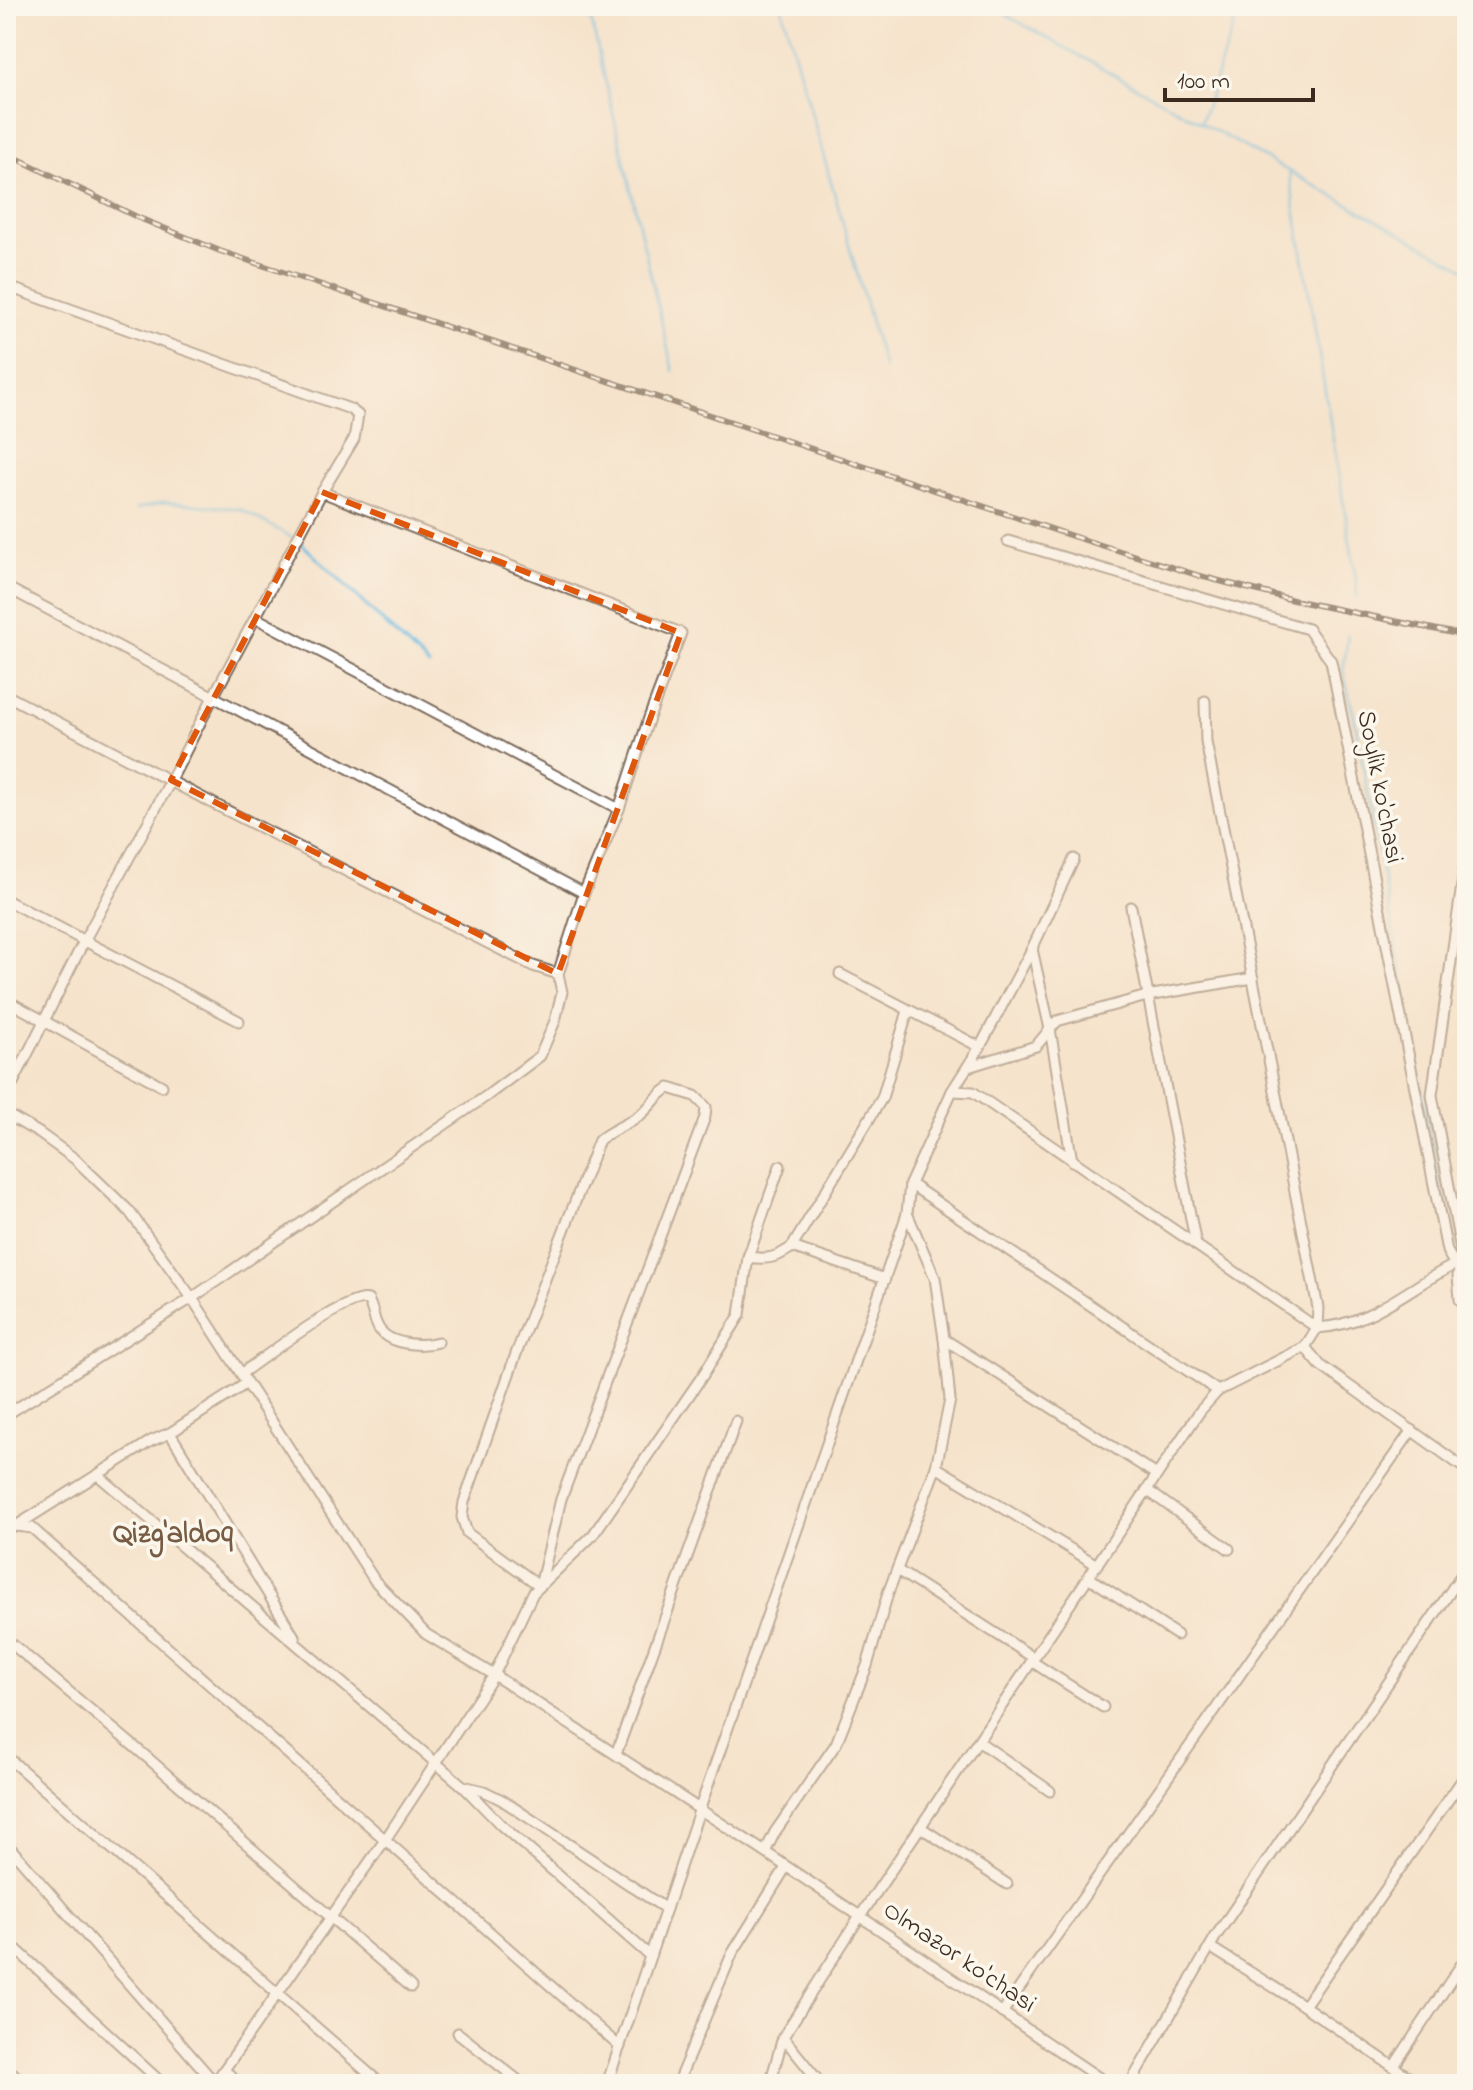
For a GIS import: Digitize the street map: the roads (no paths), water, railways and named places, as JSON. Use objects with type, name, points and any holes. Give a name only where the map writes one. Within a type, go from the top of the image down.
[{"type":"street","points":[[6,286],[350,409],[358,415],[354,439],[322,492],[214,695],[84,941],[6,1097]]},
{"type":"street","points":[[6,1415],[192,1298],[488,1095],[540,1056],[555,1021],[562,992],[558,974],[584,893],[619,809],[681,633],[322,492]]},
{"type":"street","name":"Soylik ko'chasi","points":[[1008,541],[1308,629],[1331,661],[1447,1251],[1461,1262]]},
{"type":"street","points":[[6,587],[584,893]]},
{"type":"street","points":[[256,618],[619,809]]},
{"type":"street","points":[[6,695],[533,966],[558,974]]},
{"type":"street","points":[[770,2084],[783,2037],[859,1918],[1200,1411],[1218,1391],[1305,1347],[1317,1328],[1318,1308],[1206,742],[1205,701]]},
{"type":"street","points":[[1467,850],[1432,1095],[1461,1250],[1460,1300],[1467,1305]]},
{"type":"street","points":[[607,2084],[885,1279],[907,1213],[910,1184],[952,1091],[980,1047],[1032,949],[1074,859]]},
{"type":"street","points":[[6,900],[239,1021]]},
{"type":"street","points":[[1131,907],[1196,1245]]},
{"type":"street","points":[[1032,949],[1050,1029],[1072,1161]]},
{"type":"street","points":[[840,974],[980,1047]]},
{"type":"street","points":[[968,1067],[1036,1046],[1057,1021],[1147,996],[1253,978]]},
{"type":"street","points":[[6,1000],[162,1086]]},
{"type":"street","points":[[748,1257],[779,1257],[792,1247],[882,1098],[908,1011]]},
{"type":"street","points":[[669,1088],[682,1091],[695,1096],[706,1107],[705,1117],[561,1499],[540,1586],[467,1533],[463,1525],[464,1502],[516,1354],[599,1140],[642,1114],[661,1092],[669,1088]]},
{"type":"street","points":[[952,1091],[973,1092],[1317,1328],[1339,1327],[1364,1318],[1461,1262]]},
{"type":"street","points":[[1419,1098],[1432,1095]]},
{"type":"street","name":"Olmazor ko'chasi","points":[[6,1114],[75,1159],[129,1211],[242,1373],[375,1581],[426,1634],[700,1808],[1108,2084]]},
{"type":"street","points":[[6,1843],[214,2083],[385,1840],[494,1675],[533,1593],[593,1535],[703,1375],[740,1315],[748,1257],[780,1166]]},
{"type":"street","points":[[910,1184],[1218,1391]]},
{"type":"street","points":[[765,1852],[775,1832],[836,1744],[867,1666],[897,1570],[936,1467],[950,1400],[944,1339],[935,1278],[907,1213]]},
{"type":"street","points":[[792,1247],[885,1279]]},
{"type":"street","points":[[242,1373],[322,1318],[359,1298],[372,1304],[377,1326],[384,1334],[410,1344],[425,1346],[438,1342]]},
{"type":"street","points":[[944,1339],[1157,1475]]},
{"type":"street","points":[[1305,1347],[1320,1365],[1467,1470]]},
{"type":"street","points":[[11,1527],[99,1476],[151,1441],[170,1433],[247,1383]]},
{"type":"street","points":[[616,1754],[736,1421]]},
{"type":"street","points":[[1002,2013],[1412,1430]]},
{"type":"street","points":[[170,1433],[299,1645]]},
{"type":"street","points":[[936,1467],[1097,1565]]},
{"type":"street","points":[[99,1476],[463,1786],[501,1825],[650,1956]]},
{"type":"street","points":[[1147,1490],[1229,1549]]},
{"type":"street","points":[[11,1527],[32,1528],[620,2047]]},
{"type":"street","points":[[1130,2084],[1210,1947],[1467,1567]]},
{"type":"street","points":[[897,1570],[1103,1707]]},
{"type":"street","points":[[1088,1577],[1177,1635]]},
{"type":"street","points":[[6,1639],[411,1987]]},
{"type":"street","points":[[978,1741],[1050,1791]]},
{"type":"street","points":[[6,1756],[381,2084]]},
{"type":"street","points":[[1304,2006],[1467,1773]]},
{"type":"street","points":[[463,1786],[502,1800],[666,1909]]},
{"type":"street","points":[[920,1827],[1007,1884]]},
{"type":"street","points":[[677,2084],[732,1954],[786,1867]]},
{"type":"street","points":[[6,1940],[163,2084]]},
{"type":"street","points":[[1210,1947],[1419,2084]]},
{"type":"street","points":[[1394,2066],[1467,1956]]},
{"type":"street","points":[[458,2033],[523,2084]]},
{"type":"street","points":[[783,2037],[821,2084]]},
{"type":"street","points":[[6,2067],[25,2084]]},
{"type":"street","points":[[224,2070],[240,2084]]},
{"type":"waterway","points":[[588,6],[673,371]]},
{"type":"waterway","points":[[781,6],[884,368]]},
{"type":"waterway","points":[[990,6],[1467,270]]},
{"type":"waterway","points":[[1201,123],[1240,6]]},
{"type":"waterway","points":[[1289,172],[1357,597]]},
{"type":"waterway","points":[[137,509],[165,502],[240,509],[293,538]]},
{"type":"waterway","points":[[300,542],[429,666]]},
{"type":"waterway","points":[[1348,635],[1343,671],[1454,1248]]},
{"type":"railway","points":[[6,153],[139,218],[220,251],[1072,536],[1200,576],[1293,600],[1467,636]]},
{"type":"district","name":"Qizg'aldoq","points":[[173,1535]]}]
